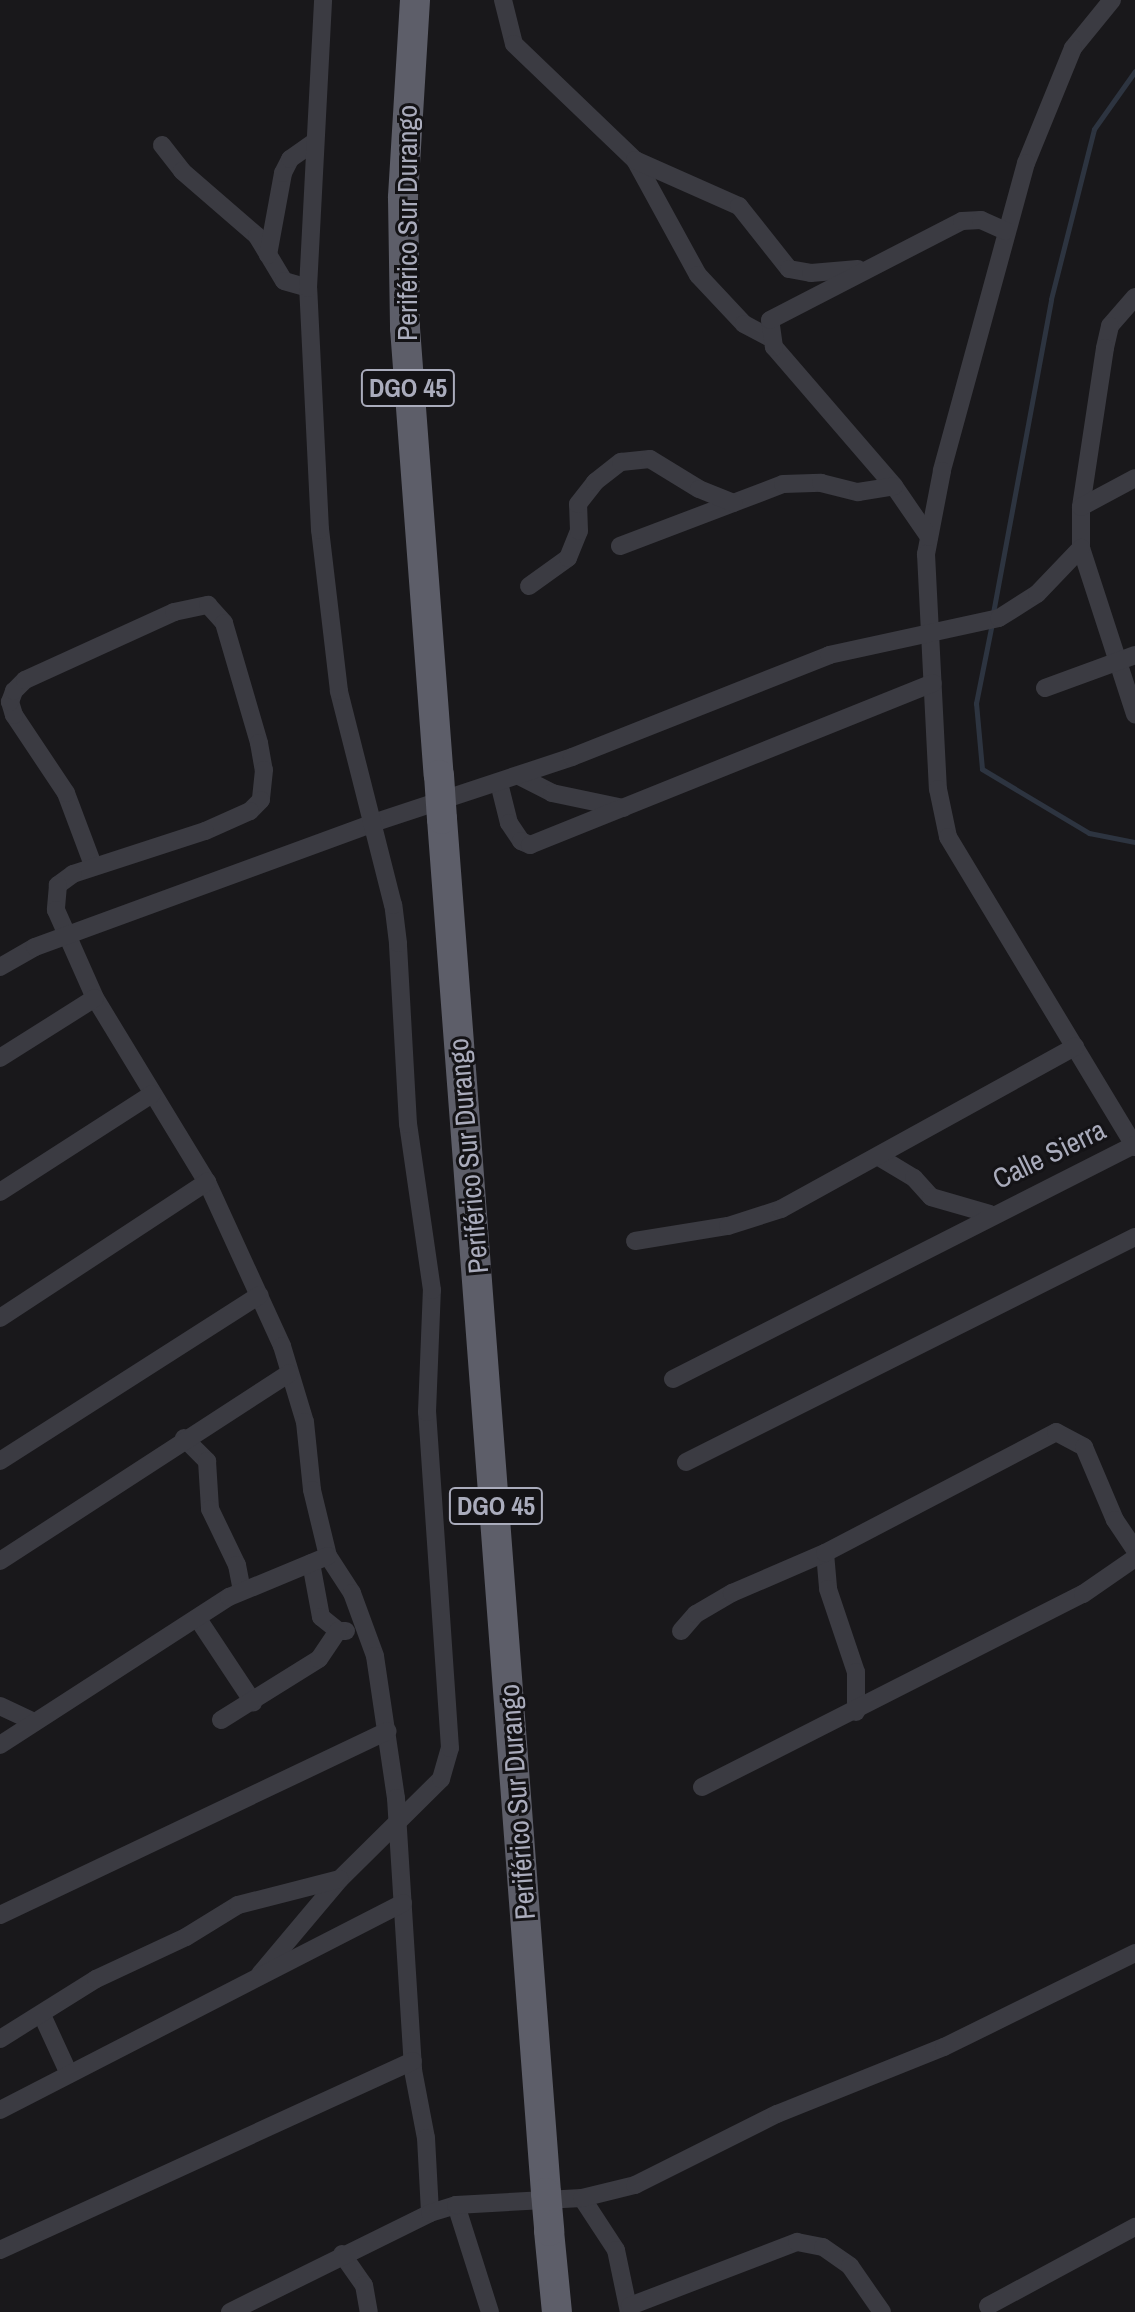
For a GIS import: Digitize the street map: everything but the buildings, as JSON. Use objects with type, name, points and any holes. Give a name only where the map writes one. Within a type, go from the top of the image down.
[{"type":"highway","name":"Periférico Sur Durango","points":[[415,0],[403,198],[405,328],[557,2312]]},
{"type":"street","points":[[260,1974],[340,1879],[376,1848],[398,1818],[441,1779],[450,1748],[427,1412],[432,1290],[408,1124],[395,918],[373,823],[356,774],[328,628],[308,288],[323,0]]},
{"type":"street","points":[[503,0],[514,44],[532,66],[635,160],[739,206],[789,269],[811,273],[877,267]]},
{"type":"street","points":[[1112,0],[1062,69],[1006,231],[929,537],[929,629],[939,801],[948,837],[1132,1137]]},
{"type":"street","points":[[268,255],[283,173],[290,159],[314,142]]},
{"type":"street","points":[[162,145],[182,171],[257,236],[284,281],[308,288]]},
{"type":"street","points":[[635,160],[698,275],[744,324],[770,338],[798,379],[894,486],[929,537]]},
{"type":"street","points":[[770,338],[770,320],[962,221],[981,220],[1006,231]]},
{"type":"street","points":[[1128,303],[1105,348],[1081,507],[1081,548],[1135,714]]},
{"type":"street","points":[[529,586],[568,558],[579,531],[578,504],[595,482],[621,462],[650,459],[699,489],[733,503]]},
{"type":"street","points":[[1081,507],[1135,478]]},
{"type":"street","points":[[620,546],[733,503],[803,482],[858,492],[894,486]]},
{"type":"street","points":[[0,967],[66,937],[373,823],[519,776],[829,655],[929,629],[973,624],[1017,608],[1081,548]]},
{"type":"street","points":[[93,865],[66,793],[14,715],[14,691],[25,680],[174,612],[208,605],[224,623],[259,743],[264,770],[261,800],[217,826],[93,865],[58,885],[56,910],[95,998],[207,1182],[260,1295],[305,1422],[319,1559],[321,1617],[338,1631]]},
{"type":"street","points":[[1045,688],[1135,655]]},
{"type":"street","points":[[499,783],[509,823],[530,845],[933,683]]},
{"type":"street","points":[[519,776],[552,793],[623,808]]},
{"type":"street","points":[[0,1058],[95,998]]},
{"type":"street","points":[[635,1241],[748,1221],[879,1157],[1075,1047]]},
{"type":"street","points":[[0,1192],[152,1094]]},
{"type":"street","name":"Calle Sierra","points":[[673,1379],[1132,1137]]},
{"type":"street","points":[[879,1157],[914,1178],[931,1197],[990,1214]]},
{"type":"street","points":[[0,1318],[207,1182]]},
{"type":"street","points":[[686,1462],[1135,1237]]},
{"type":"street","points":[[0,1461],[260,1295]]},
{"type":"street","points":[[0,1561],[184,1438],[289,1373]]},
{"type":"street","points":[[681,1631],[696,1614],[732,1593],[825,1553],[1056,1432],[1084,1447],[1115,1520],[1135,1550]]},
{"type":"street","points":[[184,1438],[207,1461],[210,1509],[237,1565],[242,1591]]},
{"type":"street","points":[[825,1553],[828,1589],[856,1672],[856,1712]]},
{"type":"street","points":[[702,1787],[856,1712],[1083,1594],[1135,1558]]},
{"type":"street","points":[[0,1745],[242,1591],[319,1559]]},
{"type":"street","points":[[319,1559],[352,1593],[375,1656],[398,1818],[413,2061],[430,2213]]},
{"type":"street","points":[[198,1619],[253,1702]]},
{"type":"street","points":[[221,1720],[319,1659],[338,1631],[364,1625]]},
{"type":"street","points":[[0,1706],[35,1722]]},
{"type":"street","points":[[0,1915],[387,1731]]},
{"type":"street","points":[[0,2039],[96,1979],[186,1937],[238,1905],[340,1879]]},
{"type":"street","points":[[0,2110],[403,1903]]},
{"type":"street","points":[[230,2312],[430,2213],[456,2205],[582,2198],[635,2185],[777,2114],[944,2047],[1130,1961]]},
{"type":"street","points":[[42,2015],[69,2074]]},
{"type":"street","points":[[0,2250],[413,2061]]},
{"type":"street","points":[[582,2198],[616,2250],[630,2309],[797,2242],[823,2247],[850,2266],[882,2312]]},
{"type":"street","points":[[456,2205],[490,2312]]},
{"type":"street","points":[[988,2306],[1135,2227]]},
{"type":"street","points":[[342,2254],[364,2285],[369,2312]]},
{"type":"waterway","points":[[993,613],[1051,299],[1094,129],[1135,71]]},
{"type":"waterway","points":[[992,623],[976,703],[982,769],[1089,833],[1135,842]]}]
